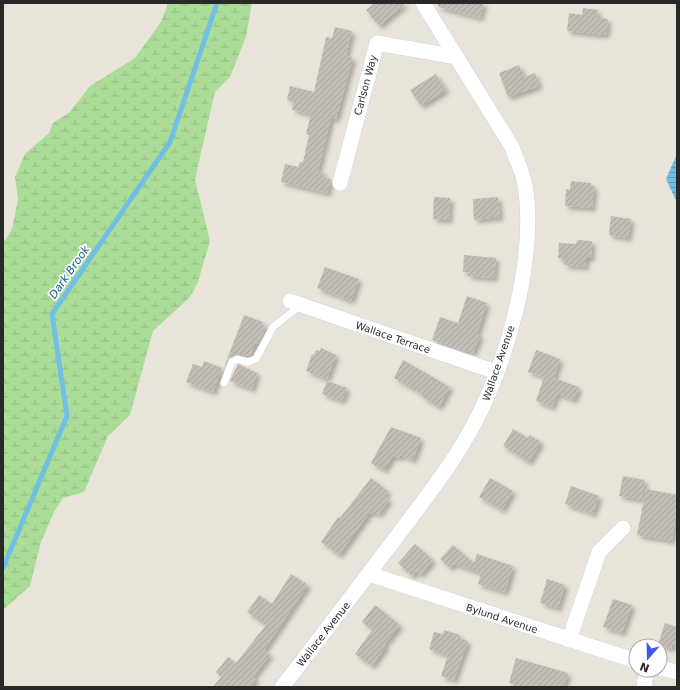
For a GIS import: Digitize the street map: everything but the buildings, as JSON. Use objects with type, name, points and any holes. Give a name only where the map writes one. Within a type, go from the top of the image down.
[{"type":"street","name":"Wallace Avenue","points":[[282,687],[369,574],[455,456],[481,411],[514,319],[522,280],[527,220],[525,184],[512,147],[423,3]]},
{"type":"street","name":"Carlson Way","points":[[340,183],[376,43],[457,57]]},
{"type":"street","name":"Wallace Terrace","points":[[296,303],[496,372]]},
{"type":"street","points":[[569,640],[600,552],[623,528]]},
{"type":"street","name":"Bylund Avenue","points":[[369,574],[628,658]]},
{"type":"lane","points":[[224,383],[232,362],[237,360],[248,362],[256,359],[273,327],[296,303]]},
{"type":"green space","points":[[168,3],[252,3],[246,37],[230,77],[215,92],[195,179],[210,241],[198,282],[190,297],[153,331],[130,415],[108,436],[84,492],[63,498],[54,512],[41,542],[30,586],[3,610],[3,244],[12,229],[18,199],[15,177],[25,154],[49,133],[53,123],[70,112],[90,86],[135,58],[161,22]]},
{"type":"water","points":[[677,154],[677,203],[666,179]]},
{"type":"waterway","name":"Dark Brook","points":[[3,568],[67,416],[52,314],[170,142],[217,3]]}]
